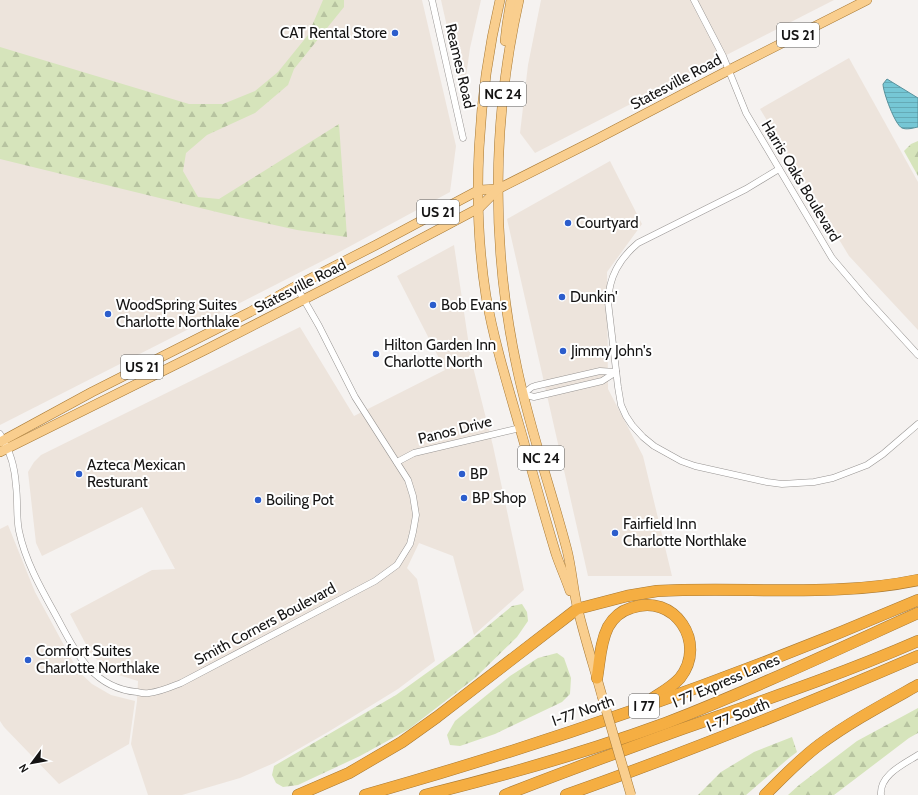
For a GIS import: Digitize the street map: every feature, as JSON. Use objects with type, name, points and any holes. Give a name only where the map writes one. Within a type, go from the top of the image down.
[{"type":"highway","points":[[298,795],[349,773],[402,742],[578,609],[627,596],[657,591],[843,589],[889,586],[918,580]]},
{"type":"highway","name":"I-77 North","points":[[365,795],[500,754],[636,709],[779,657],[918,600]]},
{"type":"highway","points":[[597,678],[603,640],[608,628],[616,617],[627,610],[644,605],[662,608],[672,614],[681,622],[688,636],[690,657],[686,668],[674,684],[636,709]]},
{"type":"highway","name":"I 77 Express Lanes","points":[[425,795],[557,760],[665,723],[755,686],[918,613]]},
{"type":"highway","name":"I 77 Express Lanes","points":[[505,795],[628,748],[782,695],[918,641]]},
{"type":"highway","name":"I-77 South","points":[[566,795],[743,729],[918,656]]},
{"type":"highway","points":[[765,795],[797,762],[818,746],[857,720],[918,684]]},
{"type":"highway","points":[[580,795],[599,783]]},
{"type":"main road","name":"NC 24","points":[[500,0],[489,54],[483,105],[480,156],[479,208],[481,248],[487,297],[497,346],[556,555],[578,609]]},
{"type":"main road","points":[[505,82],[505,44],[511,0]]},
{"type":"main road","name":"NC 24","points":[[519,0],[512,33],[505,82],[500,138],[498,189],[503,283],[512,344],[523,394],[568,552],[578,609],[631,795]]},
{"type":"main road","name":"Statesville Road","points":[[2,443],[206,349],[304,300],[479,208],[498,189],[867,0]]},
{"type":"main road","name":"Statesville Road","points":[[2,443],[92,392],[228,324],[296,286],[479,190],[498,189]]},
{"type":"main road","points":[[219,342],[237,325],[250,318],[250,312]]},
{"type":"main road","points":[[206,349],[205,342],[221,332],[228,324]]},
{"type":"street","name":"Reames Road","points":[[432,0],[463,138]]},
{"type":"street","name":"Harris Oaks Boulevard","points":[[694,0],[724,56],[746,114],[832,258],[918,355]]},
{"type":"street","points":[[779,169],[746,189],[638,243],[621,260],[612,280],[609,292],[609,316],[621,405],[626,416],[643,437],[654,446],[681,462],[767,482],[782,484],[814,482],[852,472],[867,465],[883,454],[918,424]]},
{"type":"street","name":"Smith Corners Boulevard","points":[[2,443],[14,466],[19,531],[27,557],[46,597],[76,651],[91,671],[101,680],[115,688],[128,692],[148,693],[170,687],[199,674],[375,580],[397,565],[410,544],[413,532],[416,515],[413,496],[408,480],[355,397],[296,286]]},
{"type":"street","points":[[523,394],[535,386],[600,371],[616,372]]},
{"type":"street","points":[[523,394],[534,397],[602,381],[616,372]]},
{"type":"street","name":"Panos Drive","points":[[397,462],[414,453],[520,428]]},
{"type":"street","points":[[881,795],[882,784],[887,778],[895,770],[918,755]]},
{"type":"shaded area","points":[[0,0],[422,0],[456,146],[450,192],[332,256],[0,425]]},
{"type":"shaded area","points":[[441,0],[481,0],[470,48],[463,98]]},
{"type":"shaded area","points":[[541,0],[834,0],[535,153],[520,133],[528,65]]},
{"type":"shaded area","points":[[849,58],[918,182],[918,330],[849,256],[760,109]]},
{"type":"shaded area","points":[[610,161],[642,224],[607,272],[608,389],[643,456],[672,576],[588,576],[507,219]]},
{"type":"shaded area","points":[[454,245],[471,359],[493,446],[524,590],[474,635],[453,556],[419,543],[407,568],[417,579],[435,661],[398,689],[274,763],[240,778],[182,795],[148,795],[131,744],[137,701],[138,681],[112,673],[91,654],[70,614],[152,570],[175,569],[142,507],[42,556],[36,543],[28,472],[34,462],[41,455],[300,327],[354,416],[445,370],[397,276]]},
{"type":"shaded area","points":[[8,525],[35,592],[78,671],[92,684],[111,695],[135,701],[129,744],[59,784],[0,721],[0,529]]},
{"type":"green space","points":[[323,0],[344,0],[344,7],[294,69],[288,85],[255,113],[207,135],[186,153],[183,171],[198,197],[219,199],[339,124],[347,237],[297,230],[225,214],[0,159],[0,47],[189,104],[223,104],[255,91],[278,72],[308,35]]},
{"type":"green space","points":[[918,141],[918,176],[904,151],[911,144]]},
{"type":"green space","points":[[522,604],[527,612],[528,621],[517,637],[475,678],[409,729],[360,756],[298,785],[283,787],[276,783],[272,775],[274,766],[396,695],[460,649],[512,606]]},
{"type":"green space","points":[[557,653],[564,658],[571,678],[570,694],[562,702],[495,734],[460,746],[450,745],[447,735],[455,721],[510,676],[538,658]]},
{"type":"green space","points":[[918,708],[918,733],[909,738],[834,795],[788,795],[857,741]]},
{"type":"green space","points":[[792,737],[797,752],[746,795],[698,795],[721,772],[754,752]]},
{"type":"water","points":[[887,79],[918,98],[918,127],[904,129],[899,126],[887,101],[883,84]]},
{"type":"place","name":"CAT Rental Store","points":[[395,33]]},
{"type":"place","name":"Courtyard","points":[[568,223]]},
{"type":"place","name":"Dunkin'","points":[[562,297]]},
{"type":"place","name":"Bob Evans","points":[[433,305]]},
{"type":"place","name":"WoodSpring Suites Charlotte Northlake","points":[[108,314]]},
{"type":"place","name":"Jimmy John's","points":[[563,351]]},
{"type":"place","name":"Hilton Garden Inn Charlotte North","points":[[376,354]]},
{"type":"place","name":"Azteca Mexican Resturant","points":[[79,474]]},
{"type":"place","name":"BP","points":[[462,474]]},
{"type":"place","name":"BP Shop","points":[[464,498]]},
{"type":"place","name":"Boiling Pot","points":[[258,500]]},
{"type":"place","name":"Fairfield Inn Charlotte Northlake","points":[[615,533]]},
{"type":"place","name":"Comfort Suites Charlotte Northlake","points":[[28,660]]}]
